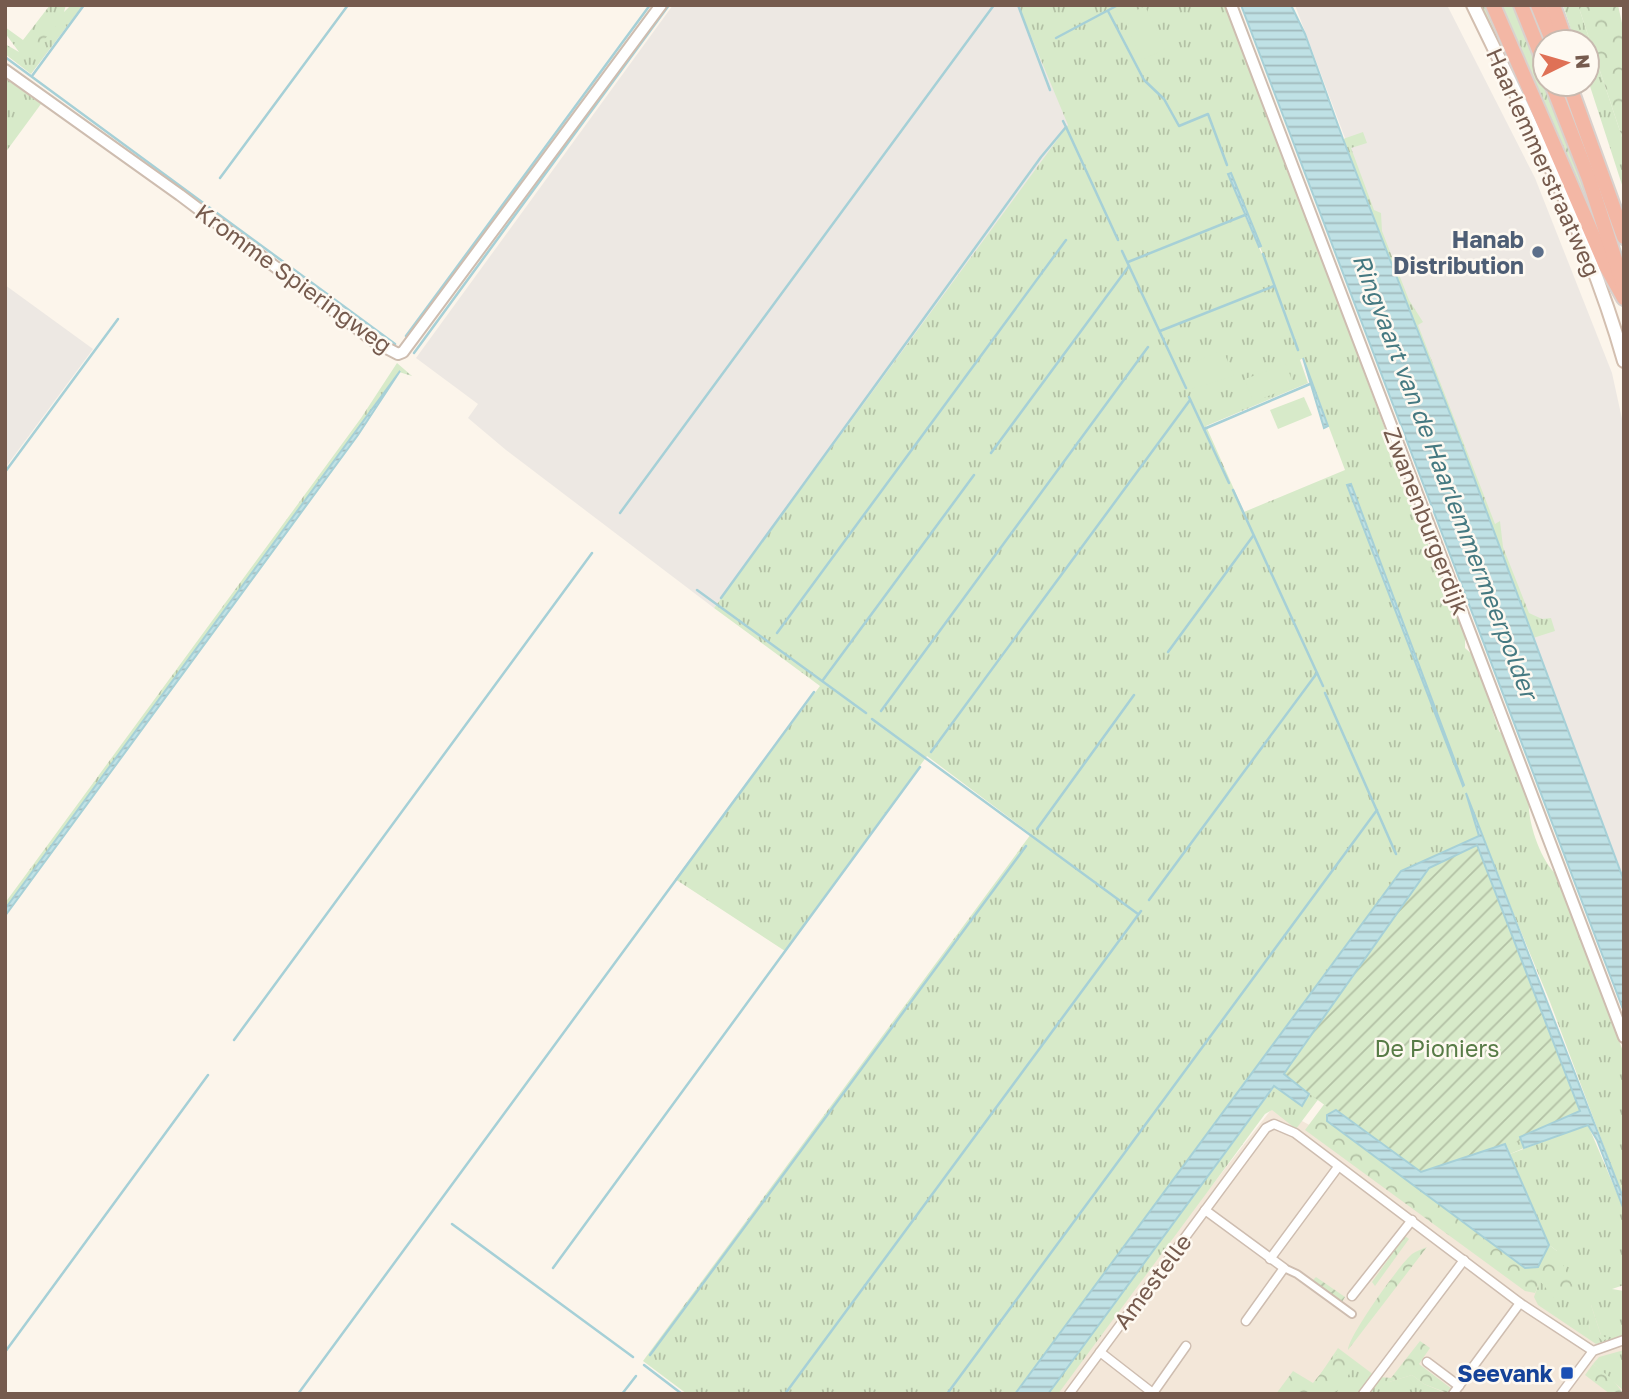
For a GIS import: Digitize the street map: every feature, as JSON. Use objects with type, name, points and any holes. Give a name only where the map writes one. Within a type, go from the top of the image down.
[{"type":"highway","points":[[1493,5],[1606,266],[1624,298]]},
{"type":"highway","points":[[1521,5],[1531,30]]},
{"type":"highway","points":[[1538,5],[1547,28]]},
{"type":"highway","points":[[1553,5],[1561,28]]},
{"type":"highway","points":[[1557,98],[1589,179],[1624,286]]},
{"type":"highway","points":[[1575,98],[1624,237]]},
{"type":"highway","points":[[1580,98],[1585,122]]},
{"type":"main road","name":"Haarlemmerstraatweg","points":[[1473,5],[1550,165],[1590,263],[1624,361]]},
{"type":"street","name":"Kromme Spieringweg","points":[[5,70],[180,195],[374,342],[398,354],[403,352],[428,319],[661,5]]},
{"type":"street","name":"Zwanenburgerdijk","points":[[1231,5],[1624,1037]]},
{"type":"street","name":"Amestelle","points":[[1069,1394],[1266,1128],[1275,1124],[1296,1133],[1338,1167]]},
{"type":"street","points":[[1270,1259],[1338,1167],[1520,1303],[1592,1351]]},
{"type":"street","name":"Amestelle","points":[[1205,1210],[1270,1259],[1297,1274],[1352,1314]]},
{"type":"street","points":[[1352,1296],[1412,1220]]},
{"type":"street","points":[[1363,1394],[1464,1260]]},
{"type":"street","points":[[1246,1321],[1284,1268]]},
{"type":"street","points":[[1453,1394],[1520,1303]]},
{"type":"street","points":[[1561,1394],[1592,1351],[1624,1340]]},
{"type":"street","name":"Amestelle","points":[[1100,1352],[1154,1393],[1186,1346]]},
{"type":"street","points":[[1427,1362],[1459,1386]]},
{"type":"shaded area","points":[[673,5],[1018,5],[1069,125],[714,608],[506,450],[468,418],[478,404],[416,358]]},
{"type":"shaded area","points":[[1295,5],[1447,5],[1535,178],[1612,373],[1624,428],[1624,880]]},
{"type":"shaded area","points":[[5,285],[93,349],[5,468]]},
{"type":"shaded area","points":[[1274,1106],[1416,1182],[1624,1301],[1624,1394],[1049,1394]]},
{"type":"green space","points":[[50,5],[66,5],[64,12],[71,5],[83,5],[31,74],[5,54],[5,44],[19,52],[5,33],[5,27],[23,40]]},
{"type":"green space","points":[[1018,5],[1227,5],[1387,434],[1384,441],[1465,631],[1465,648],[1474,656],[1499,731],[1504,736],[1529,801],[1530,819],[1536,841],[1557,875],[1624,1054],[1624,1200],[1550,1002],[1479,830],[1479,836],[1401,871],[1015,1394],[687,1394],[643,1361],[1031,834],[927,756],[785,951],[675,879],[820,686],[714,608],[1068,125]],"holes":[[[1231,173],[1269,270],[1244,214]],[[1303,358],[1345,470],[1244,512],[1206,426],[1308,383],[1300,360]],[[1351,484],[1463,785],[1347,485]]]},
{"type":"green space","points":[[1480,5],[1485,5],[1527,104]]},
{"type":"green space","points":[[1502,5],[1512,5],[1531,51],[1531,72]]},
{"type":"green space","points":[[1563,5],[1578,5],[1586,28],[1570,28]]},
{"type":"green space","points":[[1578,5],[1618,5],[1624,32],[1624,143],[1601,74],[1601,28],[1586,28]]},
{"type":"green space","points":[[1145,6],[1165,49],[1142,60],[1123,17]]},
{"type":"green space","points":[[50,17],[56,28],[30,53],[33,33]]},
{"type":"green space","points":[[1601,74],[1624,143],[1624,191],[1594,98],[1601,98]]},
{"type":"green space","points":[[5,78],[41,104],[5,153]]},
{"type":"green space","points":[[1542,98],[1551,98],[1596,221]]},
{"type":"green space","points":[[1363,132],[1367,143],[1351,148],[1374,210],[1381,213],[1382,231],[1409,300],[1423,322],[1418,325],[1495,524],[1500,521],[1503,547],[1529,613],[1542,619],[1551,618],[1555,631],[1533,638],[1454,424],[1343,139]]},
{"type":"green space","points":[[1223,350],[1234,376],[1191,389],[1180,368]]},
{"type":"green space","points":[[397,363],[412,376],[399,372],[5,909],[5,903],[361,418]]},
{"type":"green space","points":[[1286,364],[1294,386],[1253,402],[1245,379]]},
{"type":"green space","points":[[1304,397],[1312,415],[1278,429],[1270,410]]},
{"type":"green space","name":"De Pioniers","points":[[1479,840],[1586,1115],[1424,1178],[1281,1073],[1427,864]]},
{"type":"green space","points":[[1275,1086],[1302,1105],[1309,1094],[1320,1097],[1296,1129],[1272,1110],[1265,1114],[1058,1394],[1048,1394]]},
{"type":"green space","points":[[1331,1095],[1520,1138],[1524,1148],[1510,1154],[1506,1144],[1337,1129],[1538,1267],[1549,1245],[1557,1251],[1577,1296],[1556,1300],[1540,1281],[1535,1293],[1525,1291],[1305,1130]]},
{"type":"green space","points":[[1588,1125],[1624,1210],[1624,1285],[1612,1289],[1624,1291],[1624,1335],[1596,1344],[1538,1305],[1534,1297],[1540,1280],[1557,1251],[1549,1245],[1510,1154]],"holes":[[[1587,1305],[1591,1305],[1601,1335],[1590,1330]]]},
{"type":"green space","points":[[1405,1236],[1409,1239],[1375,1286],[1372,1282]]},
{"type":"green space","points":[[1427,1247],[1348,1350],[1356,1331],[1397,1272],[1412,1254]]},
{"type":"green space","points":[[1316,1277],[1345,1297],[1342,1302],[1313,1280]]},
{"type":"green space","points":[[1586,1305],[1591,1305],[1601,1335],[1607,1338],[1603,1341],[1590,1330]]},
{"type":"green space","points":[[1420,1341],[1430,1348],[1419,1364],[1452,1389],[1450,1394],[1424,1384],[1412,1375],[1389,1382],[1376,1382],[1380,1377],[1391,1378]]},
{"type":"green space","points":[[1338,1348],[1374,1375],[1360,1394],[1313,1394],[1311,1388]]},
{"type":"green space","points":[[1624,1350],[1624,1391],[1593,1364],[1599,1357]]},
{"type":"green space","points":[[1339,1351],[1354,1367],[1335,1394],[1276,1394],[1293,1371],[1313,1383]]},
{"type":"green space","points":[[1593,1364],[1612,1379],[1624,1394],[1610,1394],[1585,1375]]},
{"type":"green space","points":[[1412,1375],[1424,1384],[1448,1394],[1367,1394],[1376,1382],[1389,1382]]},
{"type":"water","name":"Ringvaart van de Haarlemmermeerpolder","points":[[1241,5],[1291,5],[1305,34],[1454,424],[1624,881],[1624,1012]]},
{"type":"water","points":[[1231,173],[1261,246],[1259,247],[1228,174]]},
{"type":"water","points":[[1303,358],[1328,426],[1324,428]]},
{"type":"water","points":[[400,371],[358,435],[5,916],[5,909]]},
{"type":"water","points":[[1351,484],[1464,785],[1463,786],[1347,485]]},
{"type":"water","points":[[1466,793],[1624,1200],[1624,1210],[1597,1140],[1588,1125],[1524,1148],[1520,1137],[1580,1111],[1477,845],[1429,868],[1290,1065],[1284,1074],[1309,1094],[1302,1106],[1274,1086],[1048,1394],[1015,1394],[1401,871],[1479,836]]},
{"type":"water","points":[[1336,1110],[1421,1172],[1505,1144],[1549,1245],[1538,1267],[1525,1268],[1327,1121],[1327,1115]]},
{"type":"waterway","points":[[32,76],[84,5]]},
{"type":"waterway","points":[[220,178],[348,5]]},
{"type":"waterway","points":[[406,336],[650,5]]},
{"type":"waterway","points":[[414,353],[669,5]]},
{"type":"waterway","points":[[620,513],[994,5]]},
{"type":"waterway","points":[[1018,5],[1050,90]]},
{"type":"waterway","points":[[1056,38],[1118,5]]},
{"type":"waterway","points":[[1108,11],[1144,80],[1164,99],[1179,126],[1208,114],[1227,165]]},
{"type":"waterway","points":[[5,57],[395,344]]},
{"type":"waterway","points":[[721,598],[1041,157],[1066,127],[1063,121]]},
{"type":"waterway","points":[[1066,127],[1118,240]]},
{"type":"waterway","points":[[1128,262],[1245,215]]},
{"type":"waterway","points":[[777,633],[1066,240]]},
{"type":"waterway","points":[[1122,251],[1186,388]]},
{"type":"waterway","points":[[1263,254],[1298,350]]},
{"type":"waterway","points":[[991,453],[1129,266]]},
{"type":"waterway","points":[[1160,331],[1274,286]]},
{"type":"waterway","points":[[5,472],[118,319]]},
{"type":"waterway","points":[[881,711],[1148,347]]},
{"type":"waterway","points":[[1204,429],[1310,384]]},
{"type":"waterway","points":[[1189,397],[1229,483]]},
{"type":"waterway","points":[[931,752],[1190,400]]},
{"type":"waterway","points":[[823,680],[974,475]]},
{"type":"waterway","points":[[1233,490],[1323,686]]},
{"type":"waterway","points":[[1168,652],[1253,536]]},
{"type":"waterway","points":[[234,1040],[592,553]]},
{"type":"waterway","points":[[697,590],[866,713]]},
{"type":"waterway","points":[[1149,900],[1317,673]]},
{"type":"waterway","points":[[298,1394],[814,692]]},
{"type":"waterway","points":[[1325,693],[1396,854]]},
{"type":"waterway","points":[[1037,829],[1134,695]]},
{"type":"waterway","points":[[872,719],[1138,914]]},
{"type":"waterway","points":[[553,1268],[920,767]]},
{"type":"waterway","points":[[947,1394],[1377,810]]},
{"type":"waterway","points":[[650,1355],[1026,846]]},
{"type":"waterway","points":[[785,1394],[1141,911]]},
{"type":"waterway","points":[[5,1352],[208,1075]]},
{"type":"waterway","points":[[452,1224],[633,1357]]},
{"type":"waterway","points":[[644,1365],[682,1394]]},
{"type":"waterway","points":[[622,1394],[636,1376]]},
{"type":"place","name":"Hanab Distribution","points":[[1538,252]]},
{"type":"place","name":"Seevank","points":[[1567,1373]]}]
